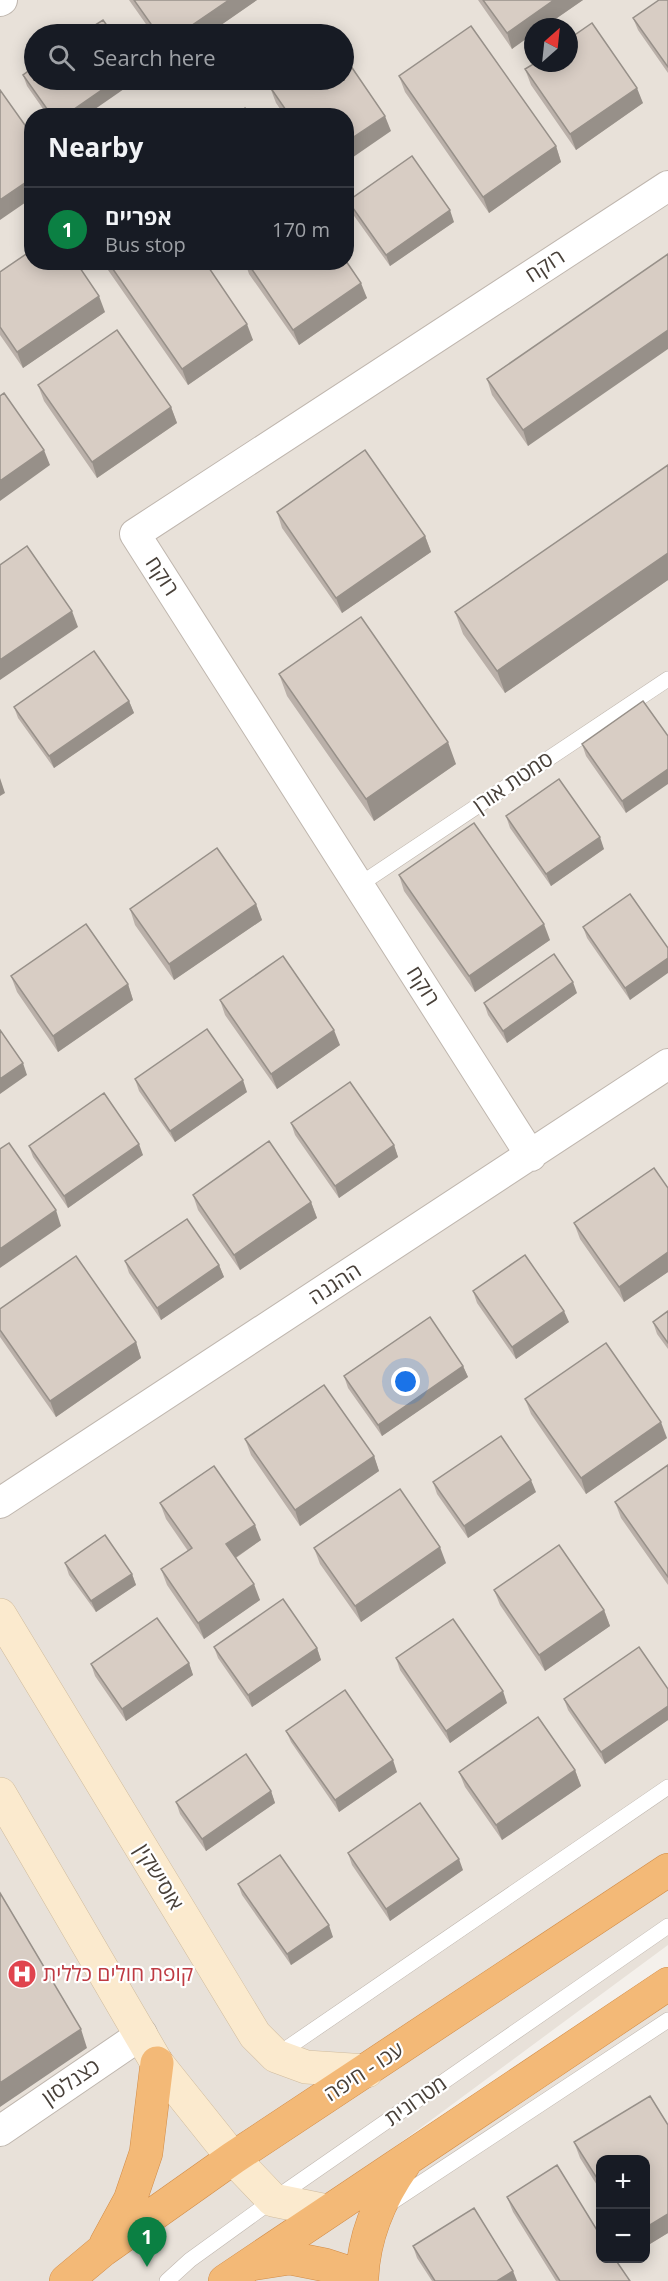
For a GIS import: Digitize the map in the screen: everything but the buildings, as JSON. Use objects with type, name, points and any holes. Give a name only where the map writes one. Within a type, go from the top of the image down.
[{"type":"highway","name":"עכו - חיפה","points":[[66,2281],[103,2250],[233,2158],[668,1870]]},
{"type":"highway","points":[[236,2273],[668,1984]]},
{"type":"highway","points":[[103,2250],[130,2200],[146,2152],[157,2063]]},
{"type":"highway","points":[[236,2273],[290,2258],[325,2265],[363,2279],[363,2252],[377,2212],[390,2184],[410,2155]]},
{"type":"street","name":"רוקח","points":[[531,1156],[135,534],[668,186]]},
{"type":"street","name":"ההגנה","points":[[0,1503],[668,1064]]},
{"type":"street","name":"אוסישקין","points":[[0,1615],[255,2035],[276,2056],[306,2067],[367,2071]]},
{"type":"street","points":[[0,1794],[157,2063],[233,2158],[273,2200],[327,2211]]},
{"type":"street","name":"כצנלסון","points":[[0,2131],[142,2034]]},
{"type":"lane","name":"סמטת אורן","points":[[359,885],[668,679]]},
{"type":"lane","points":[[276,2056],[668,1787]]},
{"type":"lane","name":"מטרונית","points":[[167,2281],[190,2260],[273,2200],[668,1926]]},
{"type":"lane","points":[[377,2212],[668,2020]]},
{"type":"shaded area","points":[[0,0],[668,0],[668,1945],[213,2281],[0,2281]]},
{"type":"shaded area","points":[[668,1981],[668,2281],[234,2281]]},
{"type":"place","name":"קופת חולים כללית","points":[[22,1974]]},
{"type":"place","name":"אפריים","points":[[147,2267]]}]
